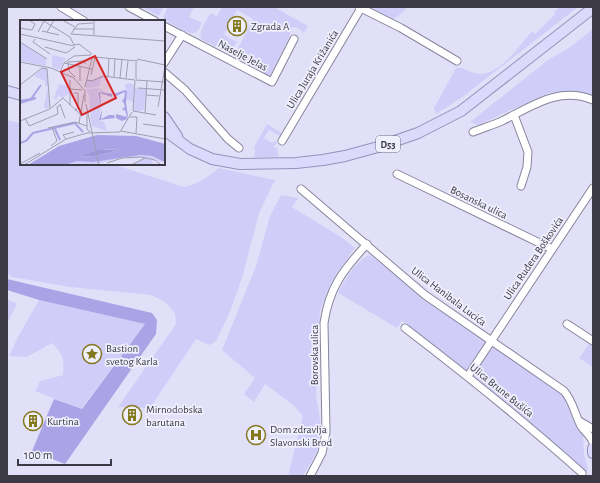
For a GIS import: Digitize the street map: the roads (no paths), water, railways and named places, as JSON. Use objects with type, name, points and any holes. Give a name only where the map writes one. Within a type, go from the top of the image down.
[{"type":"main road","points":[[585,7],[579,13],[572,25],[578,26],[593,16]]},
{"type":"main road","name":"D53","points":[[165,131],[190,149],[212,159],[229,163],[252,164],[323,160],[378,147],[418,133],[461,111],[593,8]]},
{"type":"main road","points":[[7,91],[20,95]]},
{"type":"main road","name":"D53","points":[[165,118],[183,144]]},
{"type":"main road","points":[[593,448],[593,453]]},
{"type":"street","points":[[61,7],[82,20]]},
{"type":"street","points":[[129,7],[153,20]]},
{"type":"street","points":[[360,8],[401,28],[457,61]]},
{"type":"street","name":"Ulica Juraja Križanića","points":[[282,141],[360,8]]},
{"type":"street","name":"Naselje Jelas","points":[[165,26],[272,82],[294,39]]},
{"type":"street","points":[[165,61],[182,35]]},
{"type":"street","points":[[165,73],[185,90],[228,138],[240,148]]},
{"type":"street","points":[[474,132],[500,122],[546,98],[556,96],[578,96],[593,100]]},
{"type":"street","points":[[514,115],[528,152],[528,167],[521,186]]},
{"type":"street","name":"Bosanska ulica","points":[[397,174],[552,249]]},
{"type":"street","name":"Ulica Ruđera Boškovića","points":[[468,376],[593,188]]},
{"type":"street","name":"Ulica Hanibala Lucića","points":[[301,190],[367,244],[425,295],[564,391],[570,400],[578,420],[593,442]]},
{"type":"street","name":"Borovska ulica","points":[[310,476],[322,454],[326,432],[324,323],[326,311],[329,299],[337,282],[352,261],[367,244]]},
{"type":"street","points":[[567,324],[593,341]]},
{"type":"street","name":"Ulica Brune Bušića","points":[[405,328],[468,376],[582,473]]},
{"type":"street","points":[[578,420],[593,429]]},
{"type":"place","name":"Zgrada A","points":[[237,26]]},
{"type":"place","name":"Bastion svetog Karla","points":[[92,354]]},
{"type":"place","name":"Mirnodobska barutana","points":[[132,415]]},
{"type":"place","name":"Kurtina","points":[[33,421]]},
{"type":"place","name":"Dom zdravlja Slavonski Brod","points":[[256,435]]}]
